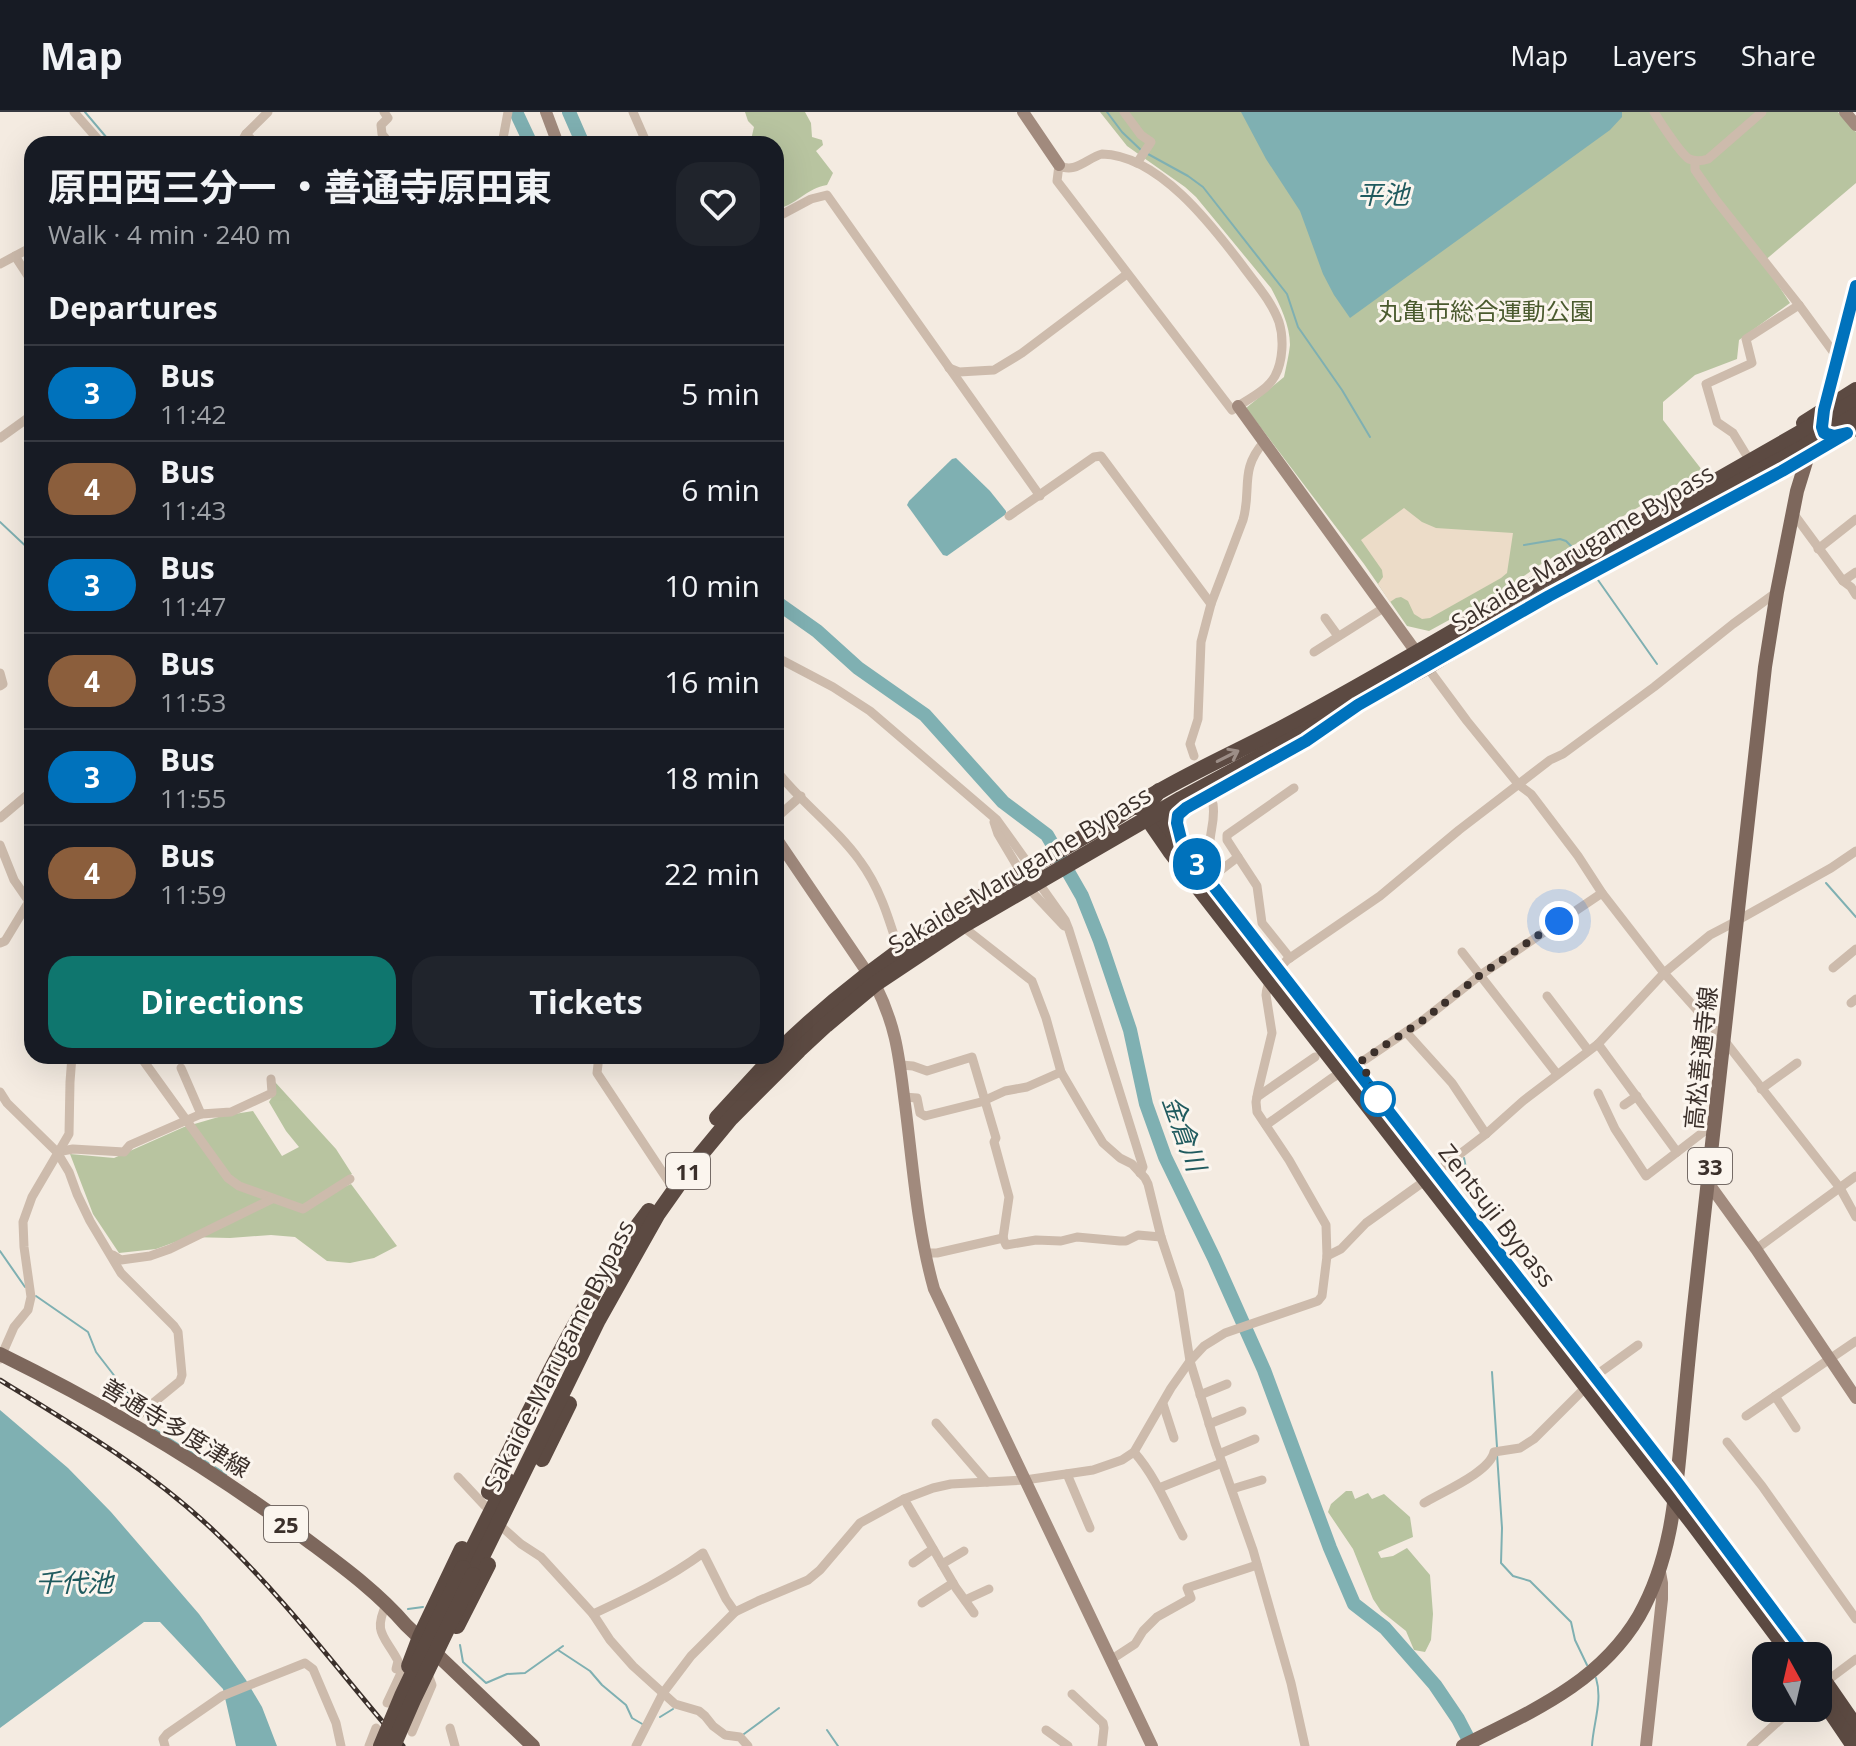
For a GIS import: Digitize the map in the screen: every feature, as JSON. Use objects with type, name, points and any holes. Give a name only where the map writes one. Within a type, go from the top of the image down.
[{"type":"highway","name":"11","points":[[1531,585],[1574,554],[1797,428],[1856,390]]},
{"type":"highway","name":"Sakaide-Marugame Bypass","points":[[381,1746],[402,1696],[598,1320],[657,1215],[731,1118],[899,951],[1024,866],[1130,829],[1147,812],[1159,791],[1549,596],[1698,498],[1856,401]]},
{"type":"highway","name":"Sakaide-Marugame Bypass","points":[[784,1048],[872,979],[962,926],[1036,888],[1100,837],[1210,784],[1358,705],[1531,585],[1611,539],[1797,451],[1856,415]]},
{"type":"highway","points":[[1549,596],[1782,471],[1810,451],[1851,430]]},
{"type":"highway","points":[[1178,815],[1306,741],[1358,705]]},
{"type":"highway","points":[[1130,829],[1143,829],[1176,849],[1178,815],[1184,805],[1210,784]]},
{"type":"highway","name":"Zentsuji Bypass","points":[[1147,812],[1279,968],[1348,1069],[1796,1642]]},
{"type":"highway","name":"Sakaide-Marugame Bypass","points":[[393,1746],[468,1571],[589,1316],[669,1182],[719,1116],[767,1064]]},
{"type":"highway","points":[[635,1252],[559,1426],[441,1659],[429,1677],[412,1688],[402,1669],[575,1326],[622,1248],[649,1211]]},
{"type":"highway","name":"Zentsuji Bypass","points":[[1591,1382],[1648,1446],[1700,1533],[1782,1642]]},
{"type":"highway","points":[[1832,1698],[1856,1727]]},
{"type":"highway","points":[[1832,1706],[1854,1746]]},
{"type":"main road","name":"高松善通寺線","points":[[1463,1746],[1572,1689],[1605,1661],[1640,1614],[1660,1572],[1675,1491],[1765,667],[1797,491],[1819,429],[1856,286]]},
{"type":"main road","points":[[1838,358],[1839,380],[1849,389],[1856,390]]},
{"type":"main road","points":[[1824,410],[1824,433],[1834,436],[1851,430]]},
{"type":"main road","points":[[1797,428],[1811,433],[1810,451]]},
{"type":"main road","points":[[1782,471],[1794,475],[1797,491]]},
{"type":"main road","name":"善通寺多度津線","points":[[1,1356],[130,1422],[253,1500],[387,1603],[406,1625],[533,1746]]},
{"type":"main road","points":[[1648,1446],[1666,1451],[1681,1438]]},
{"type":"main road","points":[[1669,1536],[1685,1528],[1700,1533]]},
{"type":"street","points":[[74,112],[95,136]]},
{"type":"street","points":[[246,134],[268,112]]},
{"type":"street","points":[[384,112],[388,118],[381,125],[384,136]]},
{"type":"street","points":[[504,136],[508,112]]},
{"type":"street","points":[[546,112],[555,136]]},
{"type":"street","points":[[633,112],[644,136]]},
{"type":"street","points":[[1023,112],[1064,169],[1071,169],[1102,154],[1137,163],[1187,200],[1210,223],[1269,301],[1278,320],[1282,349],[1275,377],[1267,386],[1232,410],[1057,181],[1059,165]]},
{"type":"street","points":[[1124,112],[1141,135],[1151,142],[1137,163]]},
{"type":"street","points":[[1654,112],[1685,155],[1695,161],[1708,159],[1762,112]]},
{"type":"street","points":[[1845,112],[1856,125]]},
{"type":"street","points":[[1695,161],[1695,170],[1716,200],[1838,358]]},
{"type":"street","points":[[784,213],[811,199],[827,195],[1040,496]]},
{"type":"street","points":[[0,264],[24,251]]},
{"type":"street","points":[[15,256],[24,270]]},
{"type":"street","points":[[949,368],[959,372],[994,370],[1022,353],[1127,274]]},
{"type":"street","points":[[1747,456],[1733,433],[1717,422],[1706,384],[1752,363],[1746,339],[1799,305]]},
{"type":"street","points":[[1238,406],[1467,721],[1519,785],[1531,794],[1664,973],[1724,1040],[1840,1188],[1856,1217]]},
{"type":"street","points":[[0,438],[24,421]]},
{"type":"street","points":[[1194,756],[1190,744],[1198,719],[1201,642],[1211,604],[1247,507],[1250,464],[1264,442]]},
{"type":"street","points":[[1009,516],[1094,457],[1101,456],[1211,604]]},
{"type":"street","points":[[1793,513],[1856,595]]},
{"type":"street","points":[[1818,549],[1856,519]]},
{"type":"street","points":[[1843,581],[1856,572]]},
{"type":"street","points":[[636,1746],[663,1693],[691,1656],[735,1612],[808,1580],[836,1553],[860,1523],[904,1499],[942,1486],[1067,1474],[1122,1460],[1134,1452],[1190,1361],[1204,1346],[1225,1333],[1318,1301],[1322,1296],[1328,1234],[1322,1216],[1257,1112],[1257,1097],[1272,1033],[1266,995],[1279,968],[1380,896],[1550,760],[1563,754],[1654,687],[1777,592]]},
{"type":"street","points":[[1314,652],[1385,607]]},
{"type":"street","points":[[1325,618],[1338,636]]},
{"type":"street","points":[[784,661],[870,711],[991,815],[1024,866]]},
{"type":"street","points":[[0,673],[3,684],[0,686]]},
{"type":"street","points":[[784,778],[861,861],[878,890],[899,951]]},
{"type":"street","points":[[1279,968],[1262,923],[1257,886],[1226,837],[1294,788]]},
{"type":"street","points":[[784,811],[801,796]]},
{"type":"street","points":[[0,818],[24,798]]},
{"type":"street","points":[[1213,804],[1209,841],[1214,861],[1221,870],[1238,857]]},
{"type":"street","points":[[0,845],[9,870],[24,894]]},
{"type":"street","points":[[784,850],[872,979],[894,1029],[925,1253],[934,1289],[1152,1746]]},
{"type":"street","points":[[1327,1256],[1341,1249],[1366,1223],[1486,1134],[1523,1101],[1598,1044],[1664,973],[1710,935],[1856,851]]},
{"type":"street","points":[[0,877],[9,870]]},
{"type":"street","points":[[1036,888],[1065,920],[1069,930],[1143,1167],[1140,1173]]},
{"type":"street","points":[[1266,1125],[1422,1021],[1479,976],[1602,893]]},
{"type":"street","points":[[0,943],[5,941],[24,913]]},
{"type":"street","points":[[962,926],[1032,981],[1061,1072],[1103,1143],[1132,1164],[1148,1184],[1179,1291],[1190,1361],[1257,1565],[1291,1683],[1305,1746]]},
{"type":"street","points":[[1833,968],[1854,947]]},
{"type":"street","points":[[1462,952],[1557,1074]]},
{"type":"street","points":[[1547,996],[1588,1050]]},
{"type":"street","points":[[1406,1032],[1452,1083],[1486,1134]]},
{"type":"street","points":[[1598,1044],[1677,1152]]},
{"type":"street","points":[[901,1065],[927,1071],[972,1057],[996,1138],[994,1142],[1009,1197],[1003,1238],[1006,1245],[1077,1237],[1120,1241],[1138,1235],[1161,1237]]},
{"type":"street","points":[[1257,1097],[1315,1057]]},
{"type":"street","points":[[1761,1089],[1797,1063]]},
{"type":"street","points":[[1,1356],[14,1327],[28,1310],[31,1297],[23,1222],[32,1197],[69,1134],[71,1064]]},
{"type":"street","points":[[146,1064],[228,1178],[239,1186],[303,1209],[350,1179]]},
{"type":"street","points":[[598,1064],[597,1073],[669,1182]]},
{"type":"street","points":[[181,1068],[201,1114]]},
{"type":"street","points":[[904,1097],[917,1098],[920,1113],[925,1116],[1027,1087],[1061,1072]]},
{"type":"street","points":[[57,1152],[73,1149],[124,1152],[130,1145],[201,1114],[231,1112],[272,1093],[271,1079]]},
{"type":"street","points":[[0,1092],[7,1103],[57,1152],[90,1221],[121,1273],[178,1332],[180,1381],[130,1422]]},
{"type":"street","points":[[1598,1093],[1615,1129],[1646,1176],[1715,1123]]},
{"type":"street","points":[[1624,1105],[1637,1096]]},
{"type":"street","points":[[1756,1249],[1856,1176]]},
{"type":"street","points":[[1709,1184],[1856,1398]]},
{"type":"street","points":[[110,1254],[121,1260],[150,1256],[272,1199]]},
{"type":"street","points":[[925,1253],[1003,1238]]},
{"type":"street","points":[[1746,1416],[1856,1341]]},
{"type":"street","points":[[1424,1503],[1466,1480],[1491,1462],[1497,1451],[1520,1448],[1534,1439],[1602,1371],[1638,1345]]},
{"type":"street","points":[[1200,1395],[1227,1384]]},
{"type":"street","points":[[1775,1396],[1796,1428]]},
{"type":"street","points":[[1163,1404],[1174,1438]]},
{"type":"street","points":[[1209,1424],[1242,1411]]},
{"type":"street","points":[[936,1423],[987,1482]]},
{"type":"street","points":[[1159,1488],[1255,1439]]},
{"type":"street","points":[[1727,1442],[1856,1619]]},
{"type":"street","points":[[1134,1452],[1159,1488],[1183,1536]]},
{"type":"street","points":[[1067,1474],[1090,1528]]},
{"type":"street","points":[[458,1477],[484,1505]]},
{"type":"street","points":[[1232,1489],[1262,1480]]},
{"type":"street","points":[[904,1499],[974,1613]]},
{"type":"street","points":[[504,1530],[541,1557],[593,1614],[633,1666],[675,1704],[699,1711],[725,1735],[740,1737],[748,1746]]},
{"type":"street","points":[[913,1563],[933,1549]]},
{"type":"street","points":[[942,1564],[964,1551]]},
{"type":"street","points":[[593,1614],[641,1592],[703,1553],[735,1612]]},
{"type":"street","points":[[1112,1659],[1135,1644],[1157,1617],[1191,1598],[1187,1588],[1257,1565]]},
{"type":"street","points":[[1646,1746],[1660,1620],[1660,1572]]},
{"type":"street","points":[[922,1603],[953,1583]]},
{"type":"street","points":[[965,1600],[989,1589]]},
{"type":"street","points":[[387,1603],[380,1622],[381,1632],[402,1669],[387,1703]]},
{"type":"street","points":[[1640,1614],[1652,1610],[1660,1620]]},
{"type":"street","points":[[1832,1676],[1856,1659]]},
{"type":"street","points":[[165,1746],[163,1739],[167,1734],[222,1696],[305,1663],[313,1669],[336,1723],[341,1746]]},
{"type":"street","points":[[402,1669],[429,1677],[432,1685],[412,1732]]},
{"type":"street","points":[[1072,1694],[1103,1723],[1102,1746]]},
{"type":"street","points":[[1755,1745],[1779,1722]]},
{"type":"street","points":[[369,1746],[376,1728]]},
{"type":"street","points":[[450,1728],[455,1746]]},
{"type":"street","points":[[1046,1730],[1068,1746]]},
{"type":"green space","points":[[745,112],[805,112],[811,123],[812,137],[822,140],[823,145],[816,151],[833,173],[827,185],[784,206],[784,136],[752,136],[754,127]]},
{"type":"green space","name":"丸亀市総合運動公園","points":[[1100,112],[1838,112],[1856,132],[1856,183],[1763,262],[1790,303],[1739,340],[1737,359],[1695,375],[1663,402],[1663,420],[1702,470],[1538,566],[1504,590],[1429,631],[1407,626],[1246,408],[1284,377],[1290,345],[1288,330],[1271,288],[1196,197],[1127,146]]},
{"type":"green space","points":[[275,1082],[336,1149],[352,1174],[311,1201],[351,1184],[397,1246],[374,1258],[350,1263],[327,1261],[295,1237],[271,1235],[189,1237],[156,1249],[119,1253],[93,1214],[70,1154],[114,1158],[184,1127],[253,1111],[282,1156],[299,1147],[269,1102],[274,1094]]},
{"type":"green space","points":[[1346,1491],[1352,1491],[1355,1499],[1368,1493],[1372,1499],[1384,1494],[1410,1517],[1413,1537],[1378,1552],[1381,1558],[1393,1556],[1407,1548],[1430,1575],[1433,1614],[1431,1640],[1425,1652],[1414,1650],[1406,1631],[1381,1611],[1353,1549],[1328,1512],[1331,1504]]},
{"type":"shaded area","points":[[1404,508],[1436,528],[1513,533],[1507,573],[1430,618],[1422,619],[1414,614],[1408,601],[1401,597],[1390,602],[1378,584],[1383,577],[1382,570],[1361,540]]},
{"type":"water","name":"平池","points":[[1241,112],[1622,112],[1622,117],[1610,130],[1350,318],[1323,274],[1300,211],[1266,159]]},
{"type":"water","points":[[956,458],[990,491],[1006,514],[947,556],[943,555],[907,505]]},
{"type":"water","name":"千代池","points":[[0,1410],[68,1468],[111,1512],[199,1614],[262,1707],[277,1746],[236,1746],[223,1689],[160,1622],[144,1622],[0,1728]]},
{"type":"waterway","points":[[85,112],[105,136]]},
{"type":"waterway","points":[[516,112],[527,136]]},
{"type":"waterway","name":"金倉川","points":[[569,112],[580,136]]},
{"type":"waterway","points":[[1107,112],[1142,151]]},
{"type":"waterway","points":[[1148,154],[1203,187],[1287,294],[1298,327],[1370,437]]},
{"type":"waterway","points":[[0,522],[24,544]]},
{"type":"waterway","points":[[1524,545],[1560,539],[1571,546]]},
{"type":"waterway","points":[[1598,580],[1657,664]]},
{"type":"waterway","name":"金倉川","points":[[784,608],[817,631],[858,668],[925,715],[1003,802],[1047,835],[1082,896],[1100,941],[1130,1030],[1146,1104],[1165,1157],[1264,1370],[1354,1604],[1385,1628],[1435,1685],[1472,1746]]},
{"type":"waterway","points":[[1826,883],[1856,917]]},
{"type":"waterway","points":[[1464,1158],[1471,1195]]},
{"type":"waterway","points":[[0,1251],[25,1287]]},
{"type":"waterway","points":[[36,1296],[88,1332],[96,1352],[140,1409]]},
{"type":"waterway","points":[[1492,1372],[1497,1447]]},
{"type":"waterway","points":[[144,1415],[154,1429],[226,1474]]},
{"type":"waterway","points":[[1497,1454],[1501,1563],[1513,1576],[1530,1581],[1571,1622],[1575,1640],[1587,1665]]},
{"type":"waterway","points":[[408,1609],[423,1607]]},
{"type":"waterway","points":[[460,1645],[463,1662],[486,1683],[507,1674],[525,1673],[563,1646]]},
{"type":"waterway","points":[[558,1650],[590,1671],[626,1705],[632,1718],[644,1725]]},
{"type":"waterway","points":[[1592,1746],[1598,1704],[1596,1678]]},
{"type":"waterway","points":[[744,1734],[779,1708]]},
{"type":"waterway","points":[[660,1717],[673,1709]]},
{"type":"waterway","points":[[827,1730],[838,1746]]},
{"type":"railway","points":[[0,1380],[84,1432],[190,1509],[240,1556],[288,1609],[403,1746]]},
{"type":"bus line","name":"3","points":[[1797,1642],[1677,1482],[1183,847],[1177,823],[1178,815],[1186,808],[1306,741],[1358,705],[1549,596],[1847,433],[1834,436],[1824,433],[1822,427],[1856,286]]},
{"type":"route","points":[[1378,1099],[1361,1061],[1422,1021],[1479,976],[1559,921]]}]
